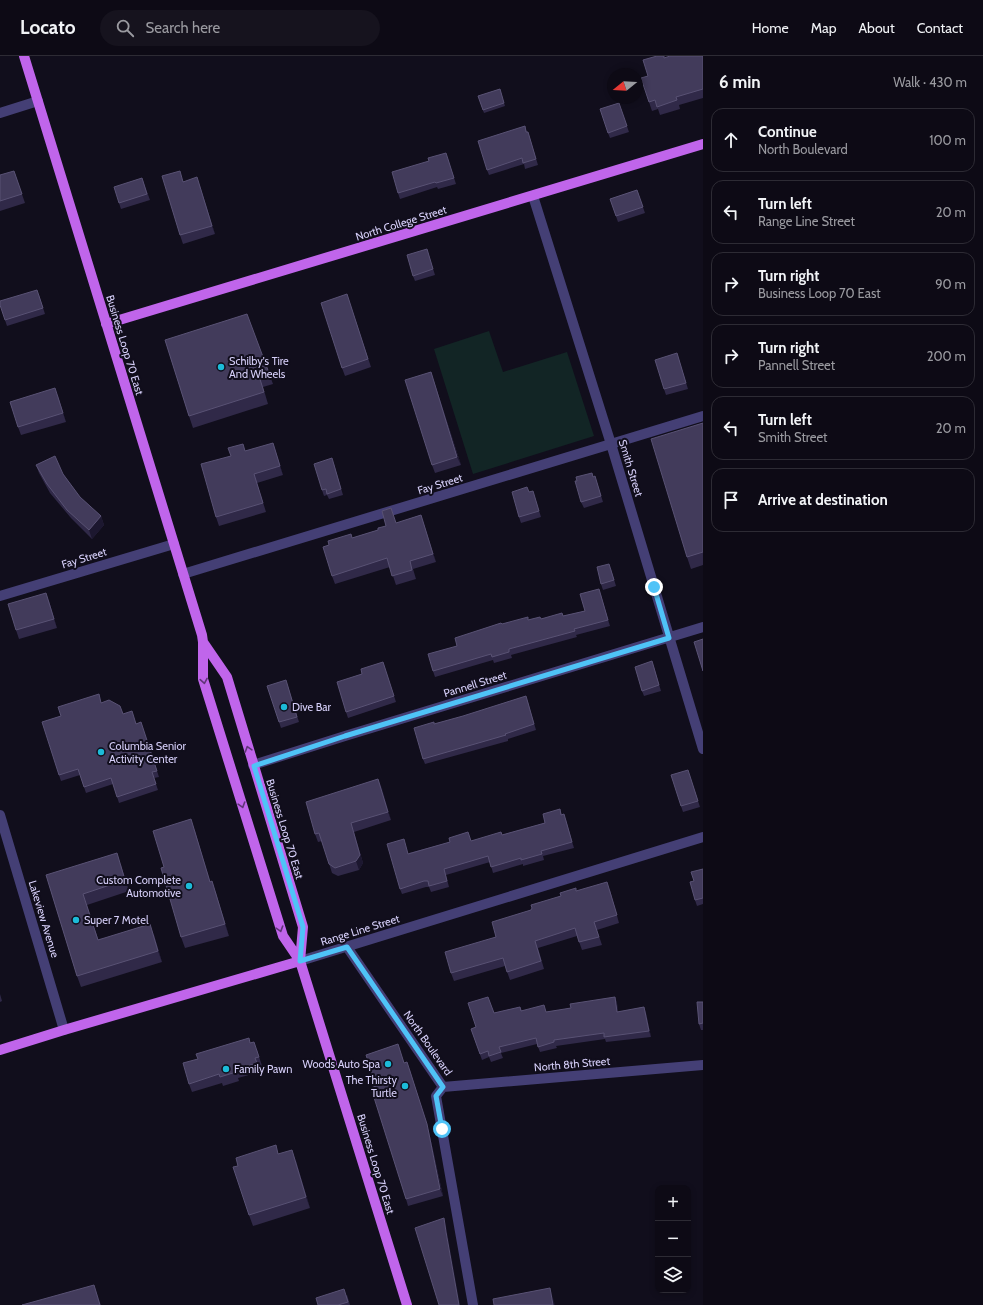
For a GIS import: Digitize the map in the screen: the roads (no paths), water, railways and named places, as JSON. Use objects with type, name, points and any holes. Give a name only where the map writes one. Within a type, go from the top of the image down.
[{"type":"main road","name":"Business Loop 70 East","points":[[24,56],[204,642],[227,677],[303,927],[300,961]]},
{"type":"main road","name":"North College Street","points":[[106,324],[703,144]]},
{"type":"main road","name":"Business Loop 70 East","points":[[204,642],[203,679],[282,936],[300,961],[407,1305]]},
{"type":"main road","name":"Range Line Street","points":[[0,1050],[300,961]]},
{"type":"street","points":[[0,113],[38,101]]},
{"type":"street","name":"Smith Street","points":[[533,196],[611,444],[703,749]]},
{"type":"street","name":"Fay Street","points":[[183,574],[703,416]]},
{"type":"street","name":"Fay Street","points":[[0,596],[174,544]]},
{"type":"street","name":"Pannell Street","points":[[254,766],[345,736],[703,627]]},
{"type":"street","name":"Lakeview Avenue","points":[[0,815],[64,1030]]},
{"type":"street","name":"Range Line Street","points":[[300,961],[703,837]]},
{"type":"street","name":"North Boulevard","points":[[347,947],[443,1087],[436,1096],[473,1305]]},
{"type":"street","name":"North 8th Street","points":[[443,1087],[703,1065]]},
{"type":"place","name":"Schilby's Tire And Wheels","points":[[221,367]]},
{"type":"place","name":"Dive Bar","points":[[284,707]]},
{"type":"place","name":"Columbia Senior Activity Center","points":[[101,752]]},
{"type":"place","name":"Custom Complete Automotive","points":[[189,886]]},
{"type":"place","name":"Super 7 Motel","points":[[76,920]]},
{"type":"place","name":"Woods Auto Spa","points":[[388,1064]]},
{"type":"place","name":"Family Pawn","points":[[226,1069]]},
{"type":"place","name":"The Thirsty Turtle","points":[[405,1086]]}]
